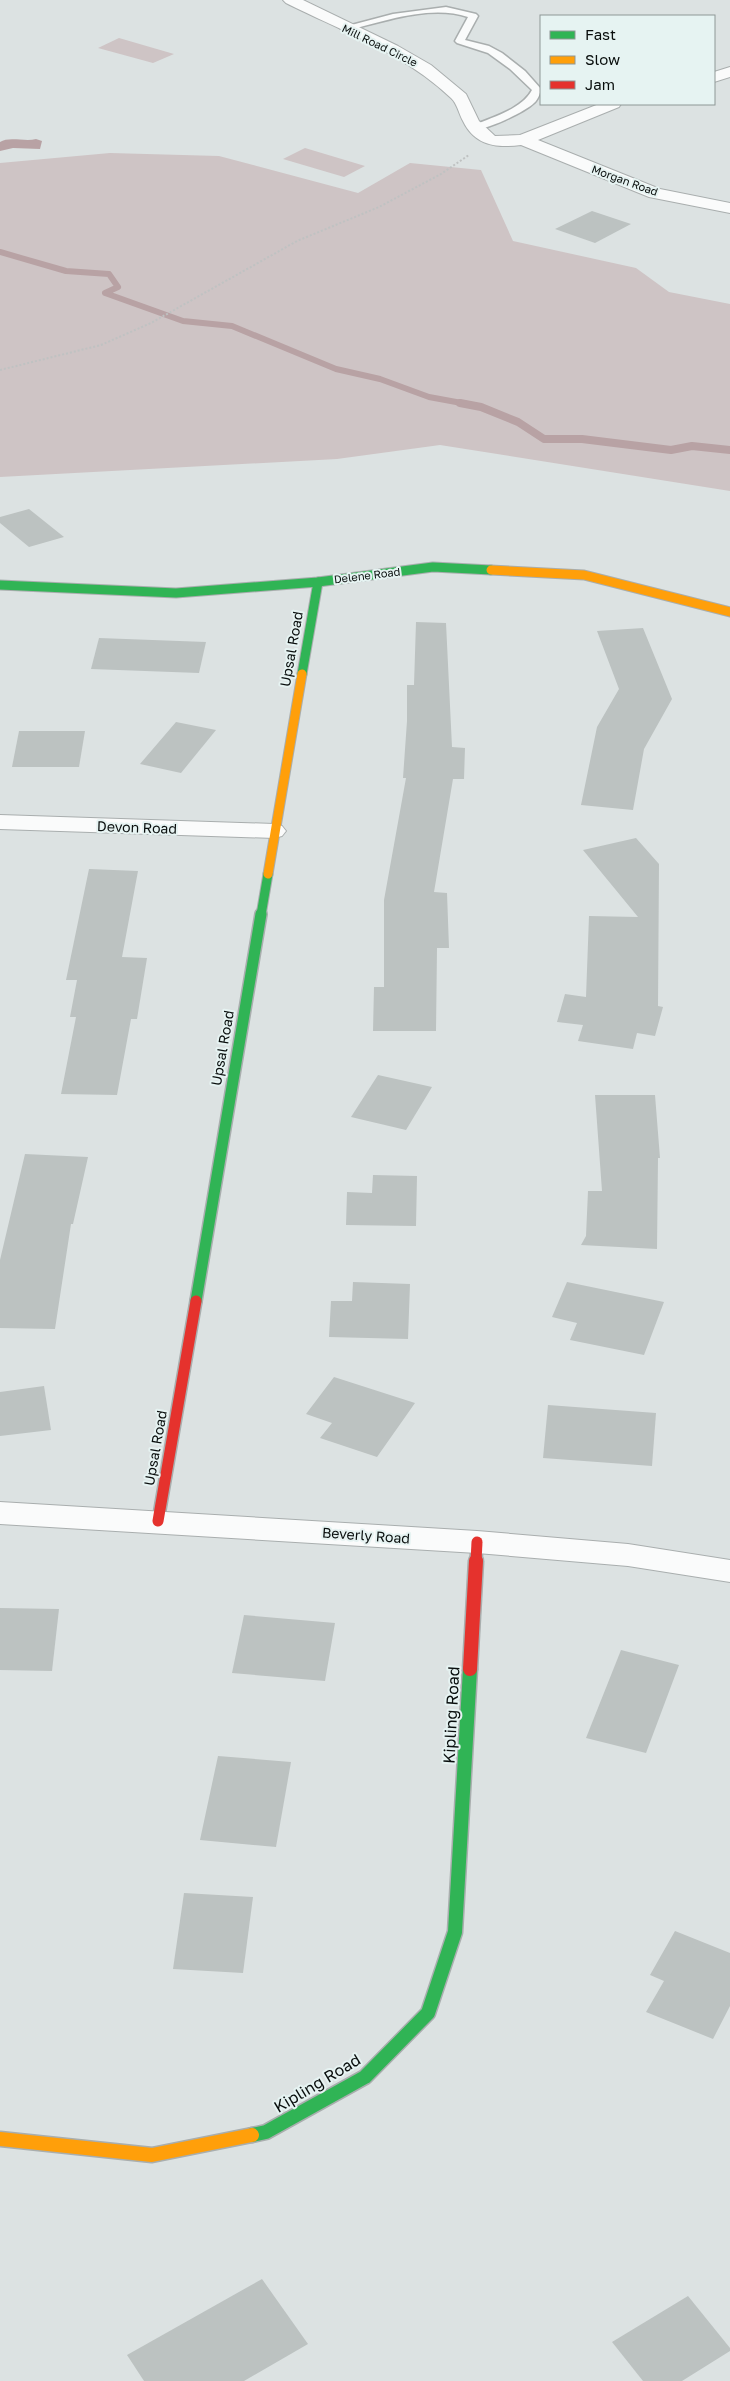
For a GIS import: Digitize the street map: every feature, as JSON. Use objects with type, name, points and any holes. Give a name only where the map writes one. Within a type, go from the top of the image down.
[{"type":"street","name":"Mill Road Circle","points":[[291,0],[345,28],[392,49],[425,68],[460,97],[472,123],[486,138],[492,141]]},
{"type":"street","points":[[715,77],[730,72]]},
{"type":"street","points":[[492,141],[523,140],[610,105]]},
{"type":"street","name":"Morgan Road","points":[[523,140],[655,193],[730,208]]},
{"type":"street","name":"Delene Road","points":[[0,585],[176,593],[318,582],[433,567],[584,575],[730,612]]},
{"type":"street","name":"Upsal Road","points":[[158,1521],[274,831],[318,582]]},
{"type":"street","name":"Devon Road","points":[[0,822],[274,831]]},
{"type":"street","name":"Beverly Road","points":[[0,1513],[158,1521],[477,1542],[628,1554],[730,1571]]},
{"type":"street","name":"Kipling Road","points":[[0,2139],[152,2155],[266,2132],[365,2077],[428,2013],[456,1932],[477,1542]]},
{"type":"lane","points":[[345,28],[447,8],[465,11],[474,16],[460,40],[464,44],[486,48],[532,81],[537,90],[531,101],[501,118],[477,128]]},
{"type":"path","points":[[0,370],[21,363],[101,345],[151,323],[297,241],[379,207],[432,179],[492,141]]},
{"type":"shaded area","points":[[119,38],[174,54],[153,63],[98,48]]},
{"type":"shaded area","points":[[36,139],[42,141],[40,149],[13,148],[0,151],[0,142],[4,140]]},
{"type":"shaded area","points":[[305,148],[365,166],[344,177],[283,159]]},
{"type":"shaded area","points":[[110,153],[219,156],[358,193],[410,163],[481,170],[513,241],[636,268],[669,292],[730,304],[730,491],[440,445],[337,459],[0,477],[0,163]]},
{"type":"building","points":[[592,211],[631,224],[595,243],[555,229]]},
{"type":"building","points":[[29,509],[64,537],[29,547],[0,523],[0,517]]},
{"type":"building","points":[[416,622],[446,623],[452,747],[465,748],[464,779],[453,779],[434,892],[447,893],[449,948],[437,948],[436,1031],[373,1031],[374,987],[384,987],[384,900],[406,778],[403,778],[407,721],[407,685],[414,685]]},
{"type":"building","points":[[643,628],[672,699],[644,749],[633,810],[581,805],[597,727],[619,689],[597,631]]},
{"type":"building","points":[[99,638],[206,642],[199,673],[91,669]]},
{"type":"building","points":[[176,722],[216,730],[181,773],[140,764]]},
{"type":"building","points":[[19,731],[85,731],[79,767],[12,767]]},
{"type":"building","points":[[636,838],[659,864],[658,1006],[663,1007],[655,1036],[637,1033],[633,1049],[578,1041],[583,1025],[557,1022],[565,994],[586,997],[589,916],[638,917],[583,850]]},
{"type":"building","points":[[89,869],[138,871],[122,957],[147,958],[137,1019],[131,1019],[117,1095],[61,1094],[76,1017],[70,1017],[77,980],[66,980]]},
{"type":"building","points":[[378,1075],[432,1087],[406,1130],[351,1117]]},
{"type":"building","points":[[595,1095],[655,1095],[660,1158],[658,1158],[657,1249],[581,1245],[586,1236],[588,1191],[602,1191]]},
{"type":"building","points":[[25,1154],[88,1157],[73,1224],[71,1224],[55,1329],[0,1328],[0,1260]]},
{"type":"building","points":[[373,1175],[417,1176],[416,1226],[346,1225],[347,1192],[372,1193]]},
{"type":"building","points":[[353,1282],[410,1284],[408,1339],[329,1337],[331,1301],[352,1301]]},
{"type":"building","points":[[567,1282],[664,1302],[644,1355],[570,1340],[577,1323],[552,1317]]},
{"type":"building","points":[[334,1377],[415,1403],[377,1457],[320,1438],[332,1423],[306,1414]]},
{"type":"building","points":[[44,1386],[51,1430],[0,1436],[0,1392]]},
{"type":"building","points":[[548,1405],[656,1413],[652,1466],[543,1458]]},
{"type":"building","points":[[0,1608],[59,1609],[52,1671],[0,1670]]},
{"type":"building","points":[[244,1615],[335,1623],[325,1681],[232,1673]]},
{"type":"building","points":[[621,1650],[679,1665],[646,1753],[586,1738]]},
{"type":"building","points":[[218,1756],[291,1762],[276,1847],[200,1840]]},
{"type":"building","points":[[184,1893],[253,1897],[243,1973],[173,1969]]},
{"type":"building","points":[[675,1931],[730,1953],[730,2006],[713,2039],[646,2012],[664,1981],[650,1975]]},
{"type":"building","points":[[262,2279],[308,2344],[244,2381],[144,2381],[127,2355]]},
{"type":"building","points":[[688,2296],[730,2348],[730,2351],[682,2381],[643,2381],[612,2342]]},
{"type":"waterway","points":[[0,252],[66,271],[109,274],[118,287],[105,293],[183,321],[232,326],[336,369],[380,379],[429,397],[467,404]]},
{"type":"waterway","points":[[460,403],[481,407],[518,422],[544,439],[582,439],[671,450],[692,446],[730,450]]},
{"type":"traffic: fast","points":[[0,585],[176,593],[318,582],[433,567],[491,570]]},
{"type":"traffic: fast","points":[[302,674],[318,582]]},
{"type":"traffic: fast","points":[[196,1301],[268,874]]},
{"type":"traffic: fast","points":[[252,2135],[266,2132],[365,2077],[428,2013],[455,1932],[470,1669]]},
{"type":"traffic: slow","points":[[491,570],[584,575],[730,612]]},
{"type":"traffic: slow","points":[[268,874],[302,674]]},
{"type":"traffic: slow","points":[[0,2139],[152,2155],[252,2135]]},
{"type":"traffic: jam","points":[[158,1521],[196,1301]]},
{"type":"traffic: jam","points":[[470,1669],[477,1542]]}]
